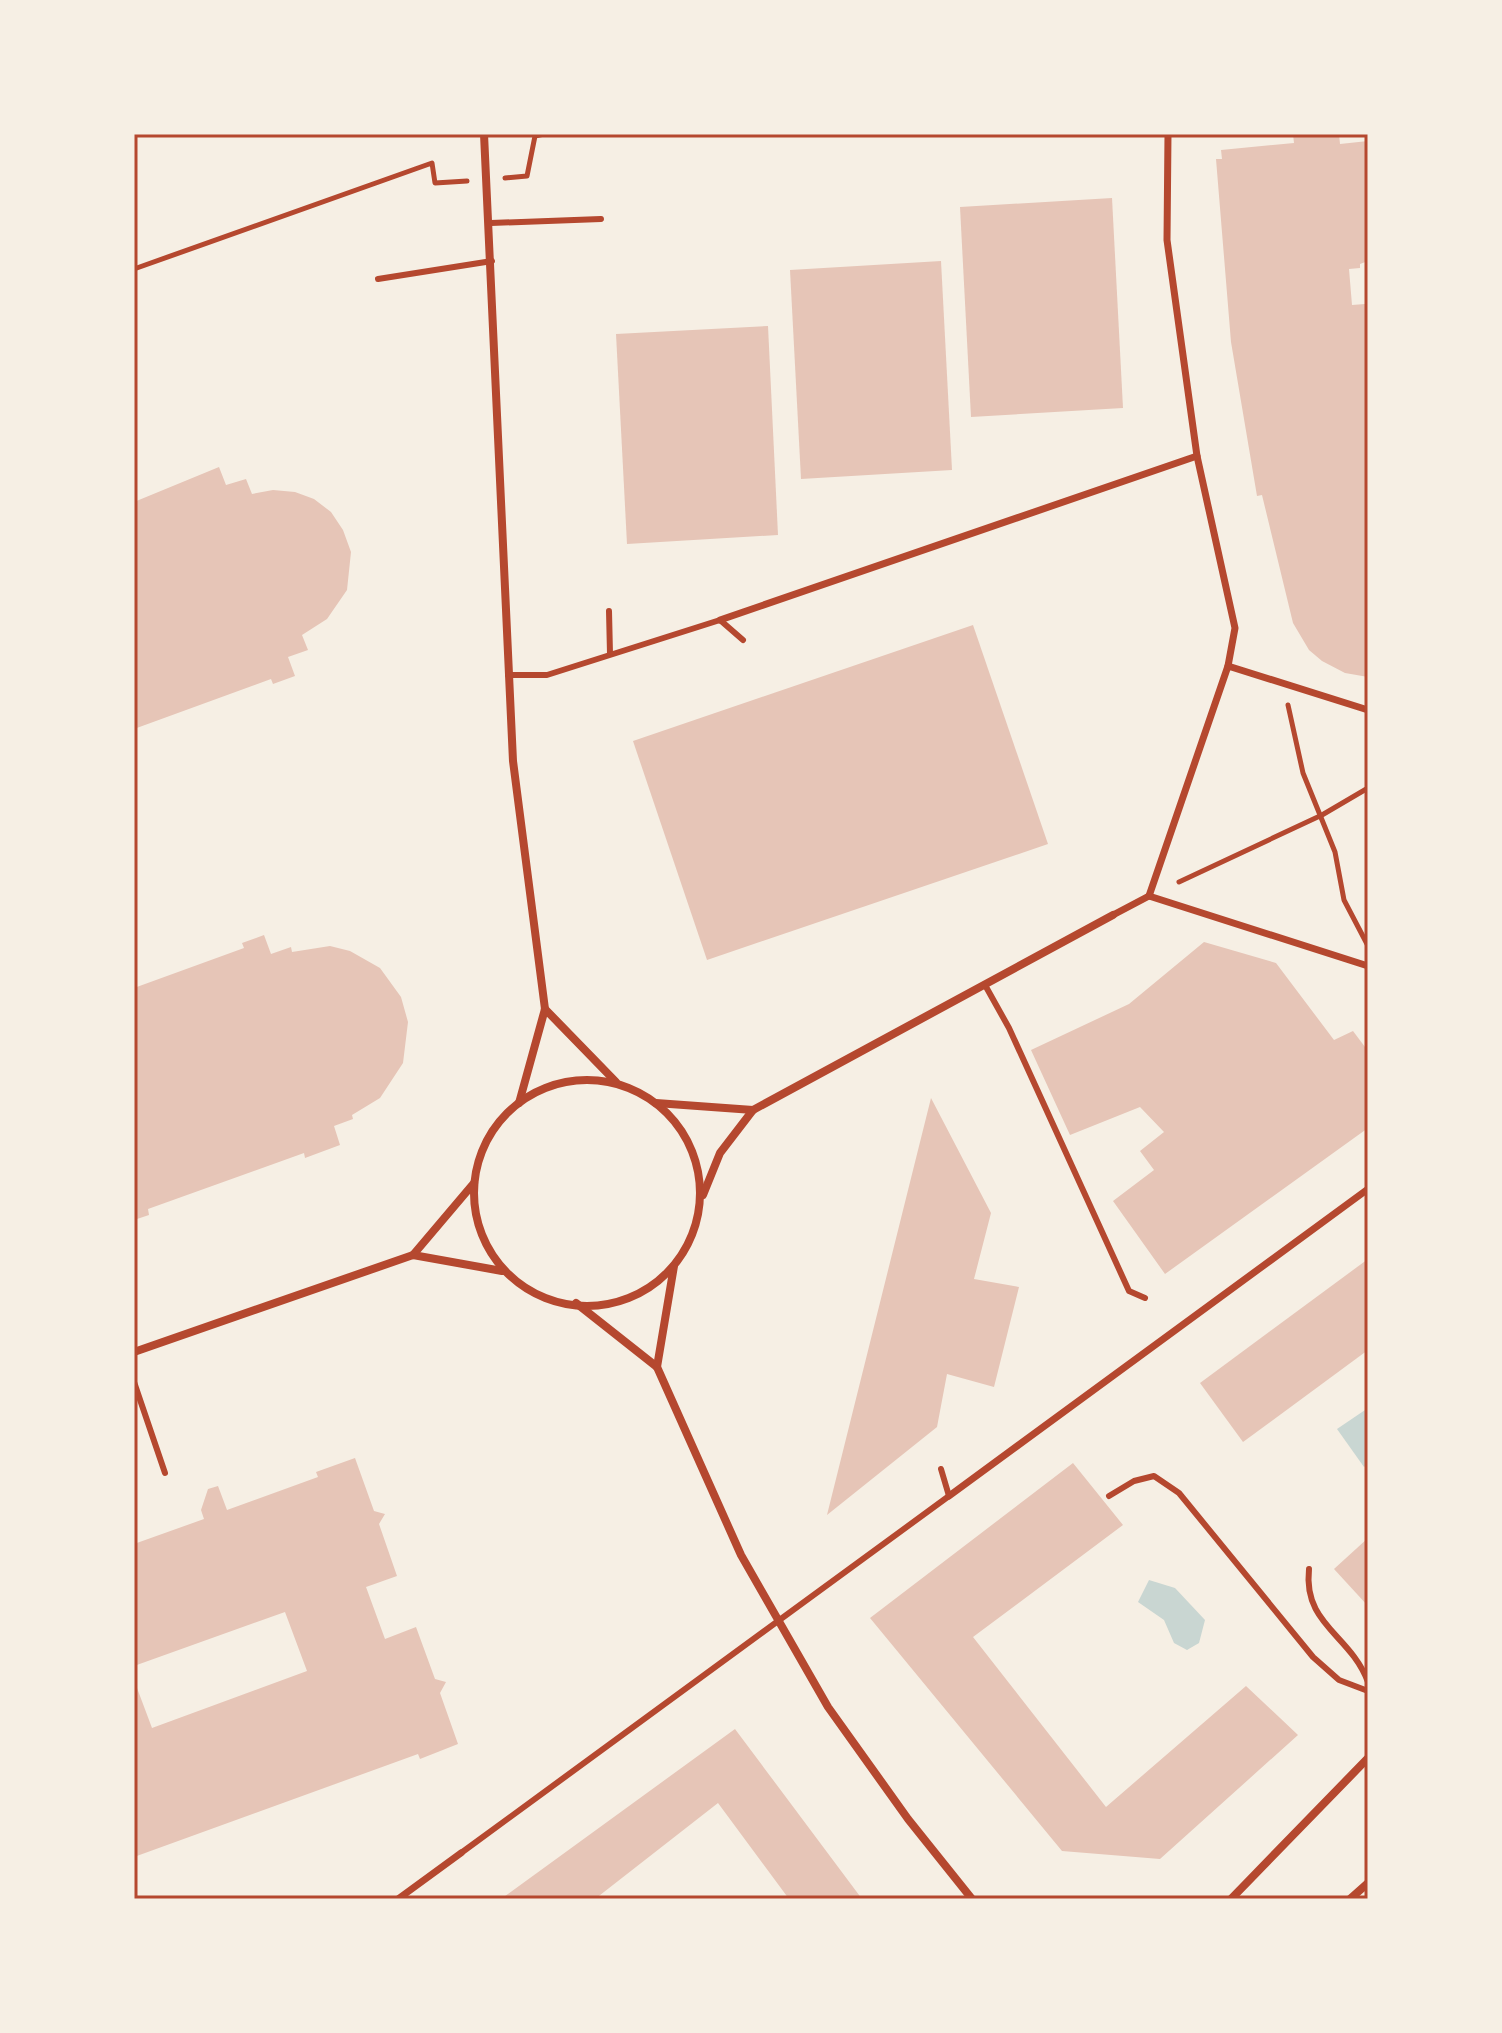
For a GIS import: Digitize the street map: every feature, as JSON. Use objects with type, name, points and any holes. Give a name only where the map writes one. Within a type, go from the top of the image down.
[{"type":"street","points":[[484,134],[491,223],[513,761],[545,1009],[519,1103]]},
{"type":"street","points":[[617,1083],[566,1081],[541,1088],[519,1103],[497,1127],[483,1151],[474,1182],[473,1207],[483,1242],[503,1272],[518,1285],[576,1303],[626,1300],[651,1287],[674,1266],[695,1229],[701,1200],[720,1153],[753,1110],[1149,896],[1228,666],[1235,628],[1197,456],[1167,240],[1168,134]]},
{"type":"street","points":[[720,620],[1197,456]]},
{"type":"street","points":[[1228,666],[1368,710]]},
{"type":"street","points":[[1149,896],[1368,966]]},
{"type":"street","points":[[545,1009],[617,1083],[656,1103],[689,1142],[699,1170],[701,1200]]},
{"type":"street","points":[[656,1103],[753,1110]]},
{"type":"street","points":[[413,1255],[474,1182]]},
{"type":"street","points":[[949,1496],[1368,1189]]},
{"type":"street","points":[[134,1352],[413,1255],[503,1272]]},
{"type":"street","points":[[657,1367],[674,1266]]},
{"type":"street","points":[[576,1303],[657,1367],[741,1555],[828,1707],[908,1819],[972,1899]]},
{"type":"street","points":[[1231,1899],[1368,1758]]},
{"type":"street","points":[[398,1899],[461,1853]]},
{"type":"street","points":[[1350,1899],[1368,1883]]},
{"type":"lane","points":[[491,223],[601,219]]},
{"type":"lane","points":[[378,279],[492,261]]},
{"type":"lane","points":[[609,611],[610,654]]},
{"type":"lane","points":[[508,675],[547,675],[720,620],[743,640]]},
{"type":"lane","points":[[985,985],[1009,1028],[1129,1291],[1145,1298]]},
{"type":"lane","points":[[134,1382],[165,1473]]},
{"type":"lane","points":[[461,1853],[949,1496],[941,1469]]},
{"type":"lane","points":[[1109,1496],[1134,1481],[1154,1476],[1179,1493],[1313,1657],[1339,1680],[1368,1691]]},
{"type":"lane","points":[[1309,1569],[1307,1587],[1312,1609],[1360,1660],[1368,1682]]},
{"type":"path","points":[[134,269],[432,163],[435,183],[527,176],[535,136],[544,134]]},
{"type":"path","points":[[1286,684],[1303,773],[1335,852],[1344,900],[1368,946]]},
{"type":"path","points":[[1149,896],[1322,815],[1368,788]]},
{"type":"shaded area","points":[[1368,1408],[1368,1464],[1364,1467],[1337,1429]]},
{"type":"shaded area","points":[[1149,1580],[1175,1588],[1205,1620],[1199,1643],[1187,1650],[1174,1643],[1164,1620],[1138,1602]]},
{"type":"building","points":[[1293,134],[1339,134],[1340,144],[1368,141],[1368,261],[1360,264],[1360,268],[1349,269],[1352,305],[1365,304],[1368,328],[1368,677],[1345,673],[1322,661],[1309,650],[1293,623],[1262,495],[1257,496],[1231,342],[1216,159],[1222,159],[1221,150],[1294,143]]},
{"type":"building","points":[[1112,198],[1123,408],[971,417],[960,207]]},
{"type":"building","points":[[941,261],[952,470],[801,479],[790,270]]},
{"type":"building","points":[[768,326],[778,535],[627,544],[616,334]]},
{"type":"building","points":[[219,467],[226,485],[246,479],[252,494],[273,490],[295,492],[314,499],[331,512],[343,530],[351,552],[347,590],[327,619],[302,635],[308,650],[288,657],[295,676],[273,684],[271,679],[134,729],[134,502]]},
{"type":"building","points":[[973,625],[1048,844],[707,960],[633,741]]},
{"type":"building","points":[[264,935],[271,954],[291,947],[292,952],[330,946],[350,951],[380,968],[401,997],[408,1022],[403,1063],[380,1098],[352,1115],[353,1119],[334,1126],[340,1145],[305,1158],[304,1153],[148,1209],[149,1215],[134,1220],[134,988],[244,948],[242,943]]},
{"type":"building","points":[[1204,942],[1276,963],[1334,1040],[1353,1031],[1368,1051],[1368,1128],[1165,1274],[1113,1201],[1154,1170],[1140,1151],[1164,1132],[1140,1107],[1070,1135],[1031,1050],[1129,1004]]},
{"type":"building","points":[[931,1098],[991,1213],[974,1279],[1019,1287],[994,1387],[947,1374],[937,1427],[827,1515]]},
{"type":"building","points":[[1368,1259],[1368,1350],[1243,1442],[1200,1383]]},
{"type":"building","points":[[355,1458],[374,1511],[385,1514],[379,1524],[397,1576],[366,1587],[385,1639],[416,1627],[435,1679],[446,1682],[440,1693],[458,1744],[420,1759],[418,1754],[134,1857],[134,1680],[152,1728],[307,1671],[285,1612],[134,1666],[134,1544],[204,1519],[201,1510],[208,1489],[218,1486],[227,1510],[318,1477],[316,1472]]},
{"type":"building","points":[[1073,1463],[1123,1525],[973,1637],[1106,1807],[1246,1686],[1298,1735],[1160,1859],[1062,1851],[870,1618]]},
{"type":"building","points":[[1368,1538],[1368,1606],[1334,1569]]},
{"type":"building","points":[[735,1729],[862,1899],[789,1899],[718,1803],[595,1899],[501,1899]]}]
